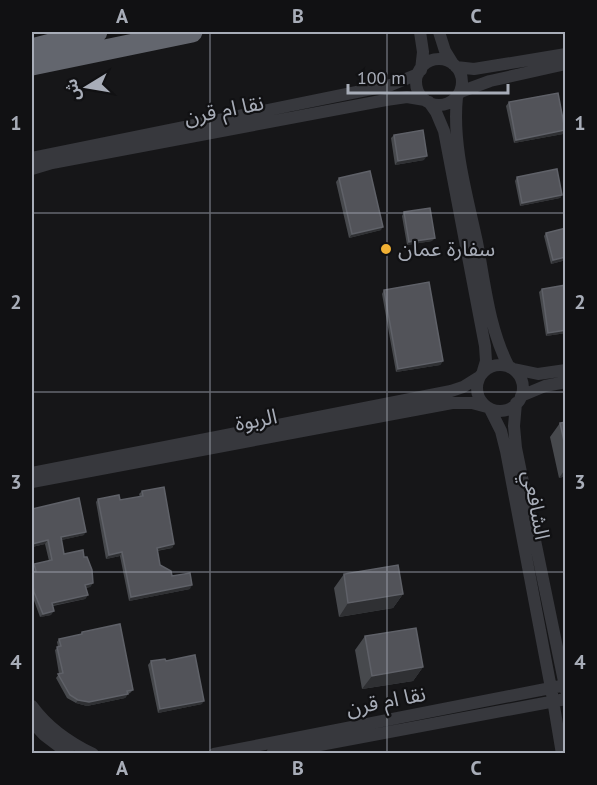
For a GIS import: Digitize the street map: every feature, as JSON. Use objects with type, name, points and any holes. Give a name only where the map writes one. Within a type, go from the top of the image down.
[{"type":"highway","points":[[32,49],[98,32]]},
{"type":"highway","points":[[32,65],[192,32]]},
{"type":"street","points":[[420,32],[423,52],[418,88],[436,112],[444,131],[485,346],[486,361],[477,390],[482,403],[489,408],[504,410],[545,386],[566,382]]},
{"type":"street","points":[[439,32],[445,51],[462,79],[455,116],[462,167],[495,335],[522,382],[519,400]]},
{"type":"street","points":[[419,72],[424,65],[435,60],[448,61],[474,69],[566,54]]},
{"type":"street","points":[[427,101],[441,105],[447,104],[458,95],[490,81],[566,64]]},
{"type":"street","name":"نقا ام قرن","points":[[32,158],[391,85],[419,72]]},
{"type":"street","name":"نقا ام قرن","points":[[32,169],[52,163],[386,100],[407,97],[427,101]]},
{"type":"street","points":[[481,374],[496,365],[538,374],[566,370]]},
{"type":"street","name":"الربوة","points":[[32,473],[451,391],[463,387],[481,374]]},
{"type":"street","name":"الشافعي","points":[[519,400],[514,426],[516,448],[562,687],[552,701],[562,753]]},
{"type":"street","name":"الربوة","points":[[32,482],[452,403],[472,403],[489,408]]},
{"type":"street","name":"الشافعي","points":[[489,408],[501,431],[562,687]]},
{"type":"street","name":"نقا ام قرن","points":[[214,753],[562,687]]},
{"type":"street","name":"نقا ام قرن","points":[[272,753],[566,699]]},
{"type":"street","points":[[32,706],[57,733],[70,743],[93,753]]},
{"type":"street","points":[[32,722],[44,735],[69,753]]},
{"type":"building","points":[[558,93],[565,130],[516,140],[509,102]]},
{"type":"building","points":[[423,130],[427,156],[398,161],[394,135]]},
{"type":"building","points":[[557,169],[562,195],[522,203],[517,177]]},
{"type":"building","points":[[370,171],[383,227],[352,234],[339,178]]},
{"type":"building","points":[[430,208],[435,238],[409,242],[404,212]]},
{"type":"building","points":[[566,228],[566,257],[553,260],[546,233]]},
{"type":"building","points":[[429,282],[443,361],[398,369],[384,290]]},
{"type":"building","points":[[566,285],[566,330],[548,333],[542,289]]},
{"type":"building","points":[[566,422],[566,450],[560,423]]},
{"type":"building","points":[[164,487],[174,544],[157,548],[160,565],[171,571],[172,576],[190,573],[192,585],[131,597],[122,552],[109,555],[98,499],[119,495],[120,500],[143,496],[142,491]]},
{"type":"building","points":[[79,498],[86,532],[61,537],[64,554],[83,550],[84,557],[87,557],[92,570],[93,583],[85,585],[88,595],[52,603],[54,611],[43,614],[34,592],[32,572],[36,571],[34,564],[52,560],[48,540],[32,544],[32,509]]},
{"type":"building","points":[[398,565],[403,594],[348,603],[344,574]]},
{"type":"building","points":[[120,624],[133,690],[127,691],[128,694],[89,702],[78,700],[70,695],[58,674],[63,673],[57,647],[61,646],[59,639]]},
{"type":"building","points":[[416,628],[423,667],[372,676],[365,636]]},
{"type":"building","points":[[195,655],[204,701],[160,709],[151,661],[165,659],[166,661]]},
{"type":"place","name":"سفارة عمان","points":[[386,249]]}]
